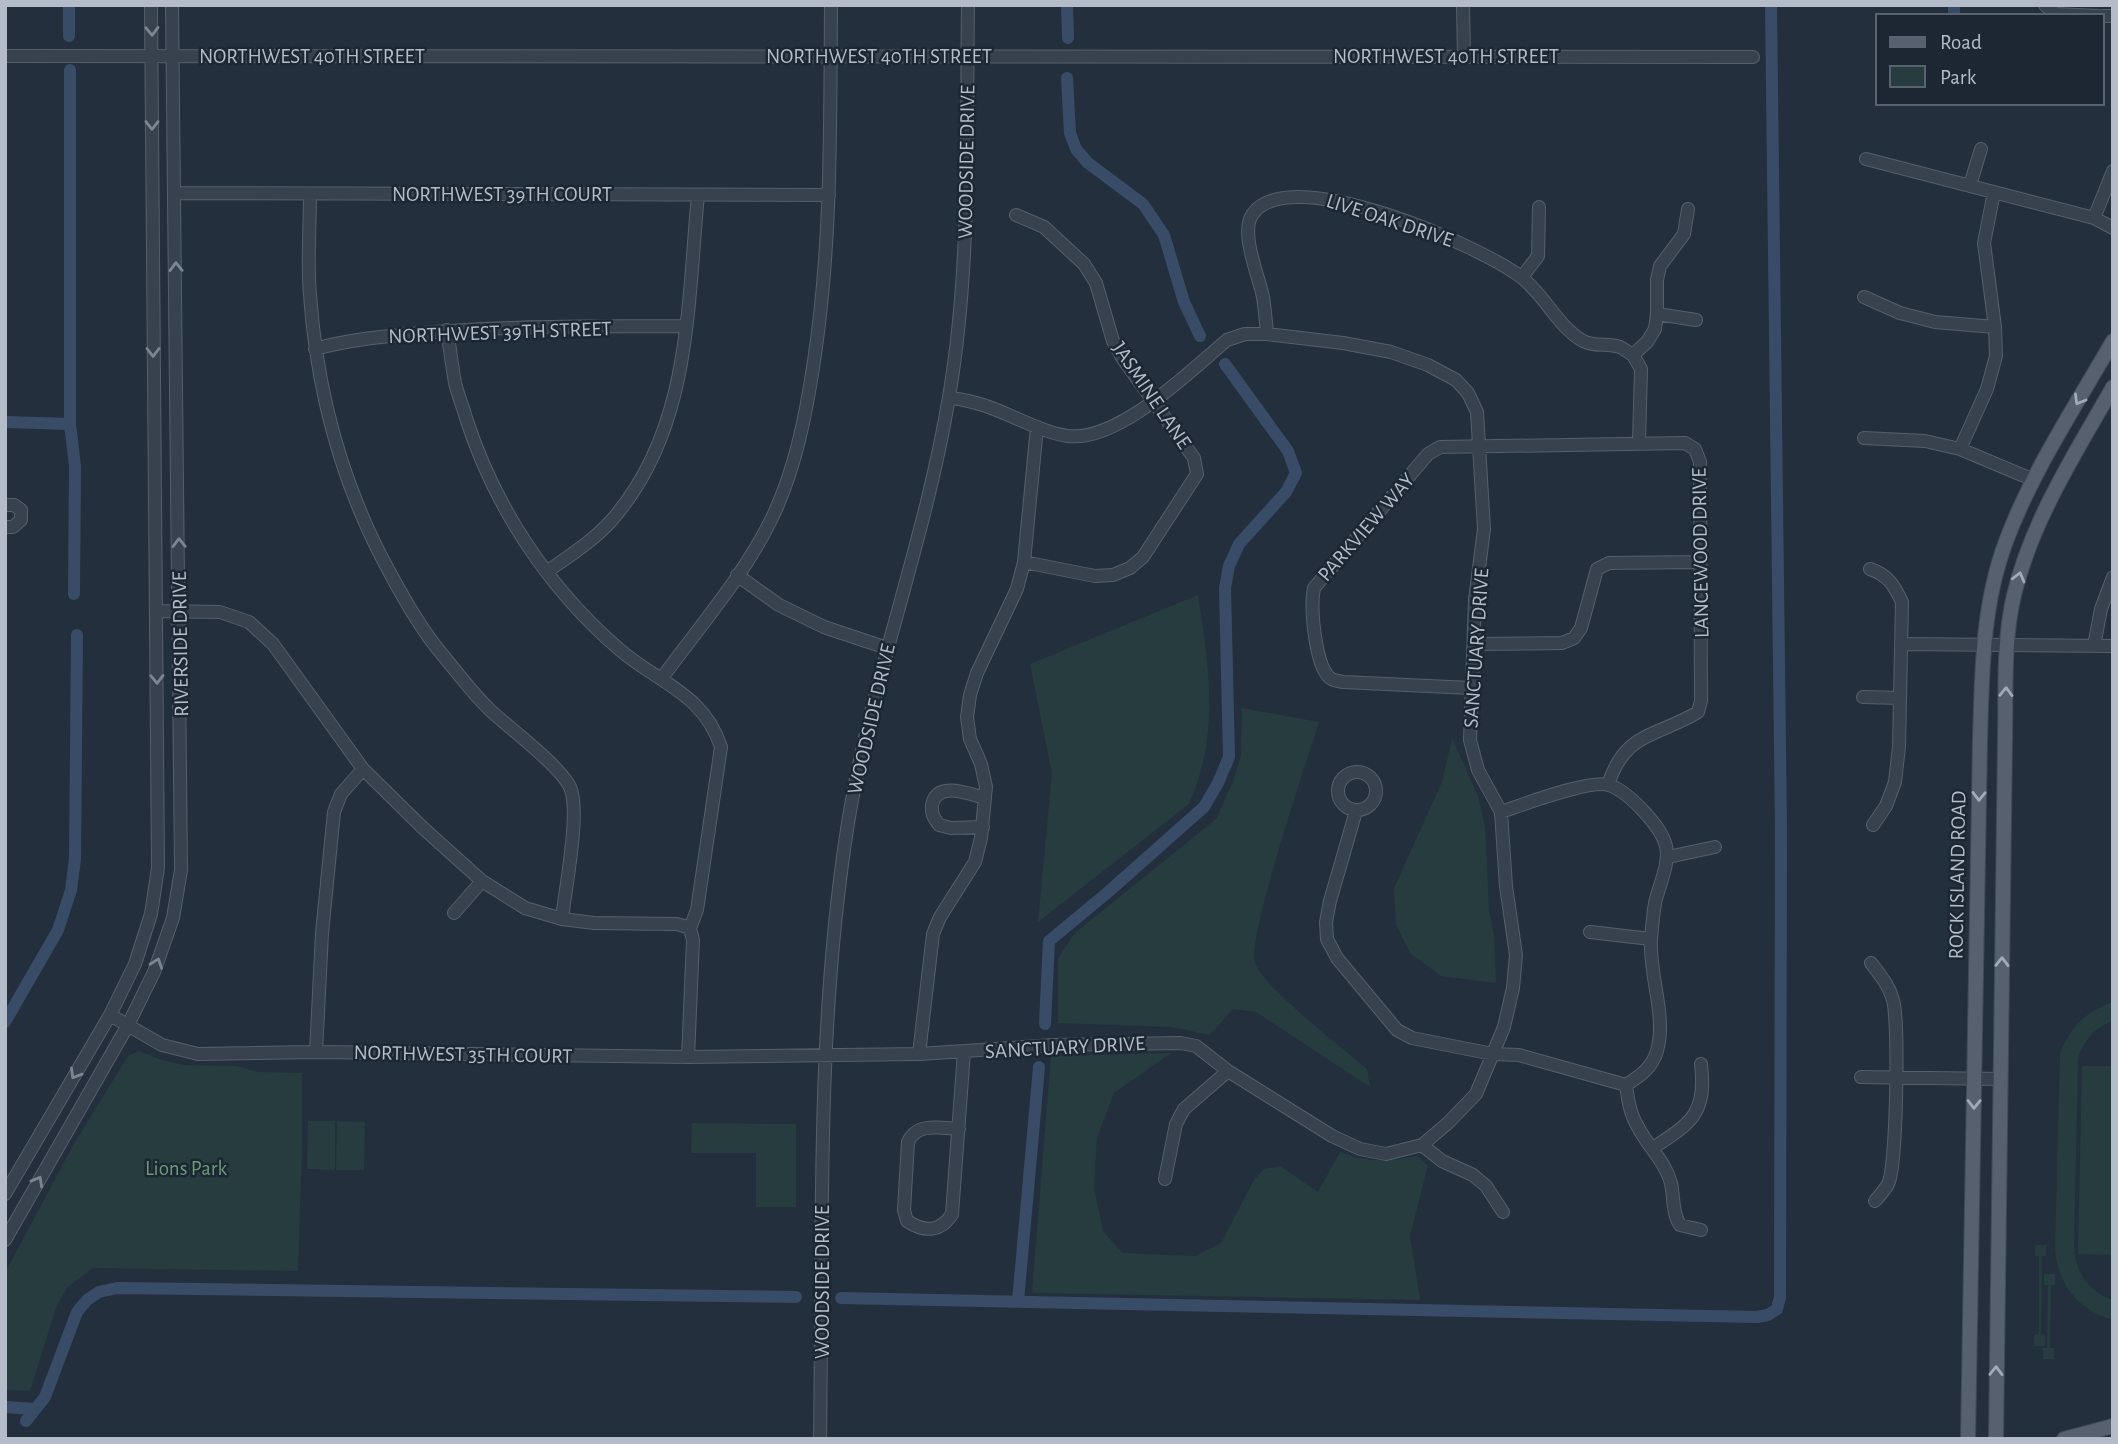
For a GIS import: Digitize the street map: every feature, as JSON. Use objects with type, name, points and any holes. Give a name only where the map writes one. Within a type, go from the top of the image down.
[{"type":"main road","name":"ROCK ISLAND ROAD","points":[[1968,1439],[1983,644],[1992,593],[2005,544],[2034,480],[2113,341]]},
{"type":"main road","points":[[1996,1439],[2007,644],[2014,597],[2035,530],[2113,387]]},
{"type":"main road","points":[[1976,987],[2002,987]]},
{"type":"main road","points":[[2064,1439],[2113,1426]]},
{"type":"street","name":"RIVERSIDE DRIVE","points":[[5,1194],[110,1015],[135,964],[151,914],[158,868],[151,5]]},
{"type":"street","name":"RIVERSIDE DRIVE","points":[[5,1240],[128,1025],[154,972],[173,918],[181,870],[172,5]]},
{"type":"street","points":[[662,678],[737,575],[771,520],[793,462],[809,398],[820,323],[829,195],[831,5]]},
{"type":"street","name":"WOODSIDE DRIVE","points":[[820,1439],[826,1055],[833,947],[845,841],[865,737],[925,506],[949,397],[967,218],[968,5]]},
{"type":"street","points":[[1463,5],[1464,56]]},
{"type":"street","name":"NORTHWEST 40TH STREET","points":[[5,56],[1753,57]]},
{"type":"street","points":[[1970,185],[1981,149]]},
{"type":"street","points":[[1866,159],[2094,218],[2113,228]]},
{"type":"street","points":[[2094,218],[2113,171]]},
{"type":"street","points":[[1960,449],[1987,389],[1996,356],[1984,243],[1994,192]]},
{"type":"street","name":"NORTHWEST 39TH COURT","points":[[175,194],[829,195]]},
{"type":"street","points":[[310,194],[309,292],[315,349],[327,415],[344,474],[373,542],[407,605],[439,651],[487,707],[559,772],[570,788],[574,809],[562,919]]},
{"type":"street","points":[[548,571],[609,523],[649,467],[666,428],[679,375],[686,326],[698,195]]},
{"type":"street","name":"LIVE OAK DRIVE","points":[[1267,334],[1263,296],[1248,231],[1250,216],[1262,204],[1276,198],[1296,196],[1329,198],[1450,238],[1492,258],[1521,278],[1539,294],[1570,332],[1587,343],[1619,347],[1633,355]]},
{"type":"street","points":[[1521,278],[1538,256],[1539,207]]},
{"type":"street","points":[[1639,443],[1641,369],[1633,355],[1647,342],[1655,329],[1660,266],[1684,234],[1688,209]]},
{"type":"street","name":"JASMINE LANE","points":[[1016,215],[1044,227],[1084,264],[1096,283],[1113,341],[1153,402],[1195,458],[1197,474],[1143,557],[1130,568],[1113,575],[1095,576],[1024,562]]},
{"type":"street","points":[[1864,297],[1900,313],[1935,322],[1995,327]]},
{"type":"street","points":[[1657,314],[1696,320]]},
{"type":"street","name":"NORTHWEST 39TH STREET","points":[[315,349],[346,341],[447,330],[686,326]]},
{"type":"street","points":[[447,330],[456,385],[471,434],[491,482],[521,538],[580,612],[622,652],[702,709],[715,728],[721,747],[697,910],[690,928],[693,940],[688,1057]]},
{"type":"street","name":"SANCTUARY DRIVE","points":[[826,1055],[919,1054],[1054,1045],[1181,1043],[1196,1046],[1228,1071],[1332,1136],[1360,1149],[1385,1154],[1422,1145],[1476,1094],[1504,1027],[1513,988],[1516,955],[1506,886],[1501,812],[1478,770],[1470,740],[1475,600],[1484,530],[1477,412],[1468,393],[1456,380],[1428,365],[1391,352],[1343,343],[1245,334],[1227,341],[1137,414],[1090,435],[1068,436],[1037,427],[985,405],[949,397]]},
{"type":"street","points":[[919,1054],[933,934],[940,917],[975,862],[983,827],[985,798],[981,764],[970,739],[967,717],[977,673],[1017,589],[1024,562],[1037,427]]},
{"type":"street","points":[[1864,438],[1925,441],[1960,449],[2034,480]]},
{"type":"street","name":"LANCEWOOD DRIVE","points":[[1479,446],[1685,443],[1695,449],[1700,462],[1699,712],[1642,739],[1626,750],[1615,765],[1608,785]]},
{"type":"street","name":"PARKVIEW WAY","points":[[1471,688],[1343,682],[1330,679],[1321,667],[1311,603],[1314,588],[1321,577],[1428,454],[1440,447],[1479,446]]},
{"type":"street","points":[[5,505],[14,505],[22,510],[22,520],[13,527],[5,527]]},
{"type":"street","points":[[1475,644],[1562,643],[1574,638],[1581,628],[1591,583],[1597,569],[1609,563],[1700,562]]},
{"type":"street","points":[[1870,569],[1883,573],[1894,585],[1902,602],[1899,747],[1895,782],[1886,806],[1873,825]]},
{"type":"street","points":[[737,575],[779,605],[813,621],[887,648]]},
{"type":"street","points":[[2094,646],[2101,609],[2113,577]]},
{"type":"street","points":[[156,611],[220,612],[249,622],[273,644],[363,769],[482,881],[525,908],[562,919],[594,923],[677,924],[690,928]]},
{"type":"street","points":[[1902,645],[2113,646]]},
{"type":"street","points":[[1863,697],[1900,698]]},
{"type":"street","points":[[316,1052],[322,933],[334,812],[341,794],[363,769]]},
{"type":"street","points":[[1501,812],[1588,785],[1608,785],[1633,802],[1652,821],[1665,843],[1668,857],[1655,905],[1651,939],[1660,1032],[1657,1053],[1646,1072],[1626,1086]]},
{"type":"street","points":[[983,827],[951,828],[939,825],[933,817],[932,808],[934,797],[943,791],[954,790],[985,798]]},
{"type":"street","points":[[1356,811],[1330,901],[1326,922],[1327,939],[1337,958],[1397,1030],[1412,1038],[1493,1054],[1519,1055],[1626,1086]]},
{"type":"street","points":[[1668,857],[1715,847]]},
{"type":"street","points":[[454,913],[482,881]]},
{"type":"street","points":[[1590,933],[1651,939]]},
{"type":"street","points":[[1871,963],[1888,985],[1894,1003],[1896,1078],[1889,1184],[1875,1201]]},
{"type":"street","name":"NORTHWEST 35TH COURT","points":[[110,1015],[162,1045],[198,1054],[316,1052],[688,1057],[826,1055]]},
{"type":"street","points":[[959,1129],[922,1128],[912,1133],[908,1142],[904,1210],[906,1221],[917,1227],[936,1228],[946,1224],[952,1214],[959,1129],[964,1052]]},
{"type":"street","points":[[1653,1149],[1685,1126],[1699,1108],[1704,1088],[1701,1064]]},
{"type":"street","points":[[1165,1179],[1176,1124],[1184,1109],[1228,1071]]},
{"type":"street","points":[[1861,1077],[2000,1079]]},
{"type":"street","points":[[1626,1086],[1630,1109],[1638,1128],[1666,1169],[1671,1183],[1675,1218],[1680,1225],[1701,1230]]},
{"type":"street","points":[[1422,1145],[1442,1161],[1473,1175],[1486,1186],[1503,1212]]},
{"type":"green space","points":[[1198,595],[1206,648],[1208,727],[1199,778],[1189,804],[1038,922],[1052,773],[1030,664]]},
{"type":"green space","points":[[1242,708],[1319,722],[1268,886],[1255,947],[1255,963],[1261,974],[1288,1002],[1367,1069],[1370,1087],[1256,1012],[1233,1009],[1210,1035],[1172,1027],[1058,1023],[1058,958],[1075,933],[1216,819],[1241,756]]},
{"type":"green space","points":[[1452,738],[1478,796],[1485,827],[1496,983],[1441,976],[1410,953],[1396,925],[1394,888],[1442,782]]},
{"type":"green space","points":[[2113,1002],[2113,1021],[2100,1027],[2091,1036],[2078,1059],[2074,1248],[2077,1265],[2085,1280],[2097,1292],[2113,1300],[2113,1320],[2090,1310],[2072,1294],[2060,1274],[2055,1249],[2060,1054],[2080,1021]]},
{"type":"green space","name":"Lions Park","points":[[139,1051],[183,1065],[237,1066],[257,1072],[302,1073],[298,1271],[93,1268],[68,1287],[57,1305],[30,1391],[5,1390],[5,1273],[72,1147],[128,1056]]},
{"type":"green space","points":[[1171,1053],[1114,1093],[1097,1138],[1094,1188],[1103,1231],[1122,1253],[1195,1256],[1221,1243],[1254,1180],[1264,1169],[1280,1166],[1318,1192],[1340,1152],[1378,1160],[1417,1156],[1428,1165],[1410,1236],[1420,1300],[1032,1293],[1051,1056]]},
{"type":"green space","points":[[2082,1066],[2113,1066],[2113,1255],[2078,1254]]},
{"type":"green space","points":[[308,1121],[335,1121],[335,1170],[307,1169]]},
{"type":"green space","points":[[337,1121],[365,1122],[364,1170],[336,1170]]},
{"type":"green space","points":[[692,1123],[796,1124],[796,1207],[756,1207],[756,1153],[691,1153]]},
{"type":"green space","points":[[2035,1245],[2046,1245],[2046,1256],[2042,1256],[2041,1334],[2045,1335],[2045,1346],[2034,1346],[2034,1335],[2039,1334],[2039,1256],[2035,1256]]},
{"type":"green space","points":[[2044,1274],[2055,1274],[2055,1285],[2051,1285],[2050,1348],[2054,1348],[2054,1359],[2043,1359],[2043,1348],[2047,1348],[2048,1285],[2044,1285]]},
{"type":"waterway","points":[[69,5],[69,36]]},
{"type":"waterway","points":[[1067,5],[1068,38]]},
{"type":"waterway","points":[[841,1298],[1757,1317],[1768,1315],[1777,1309],[1780,1297],[1781,830],[1771,5]]},
{"type":"waterway","points":[[1954,5],[1954,14]]},
{"type":"waterway","points":[[70,70],[70,424],[75,466],[74,594]]},
{"type":"waterway","points":[[1067,78],[1070,133],[1076,149],[1088,163],[1143,204],[1164,235],[1184,302],[1200,336]]},
{"type":"waterway","points":[[1045,1024],[1049,941],[1204,807],[1229,757],[1225,588],[1229,566],[1239,544],[1286,492],[1296,473],[1288,451],[1225,364]]},
{"type":"waterway","points":[[5,422],[70,424]]},
{"type":"waterway","points":[[5,1022],[58,930],[71,890],[75,859],[77,635]]},
{"type":"waterway","points":[[1018,1301],[1039,1067]]},
{"type":"waterway","points":[[26,1421],[45,1397],[77,1312],[87,1300],[99,1292],[117,1288],[796,1297]]},
{"type":"waterway","points":[[5,1407],[35,1409]]}]
